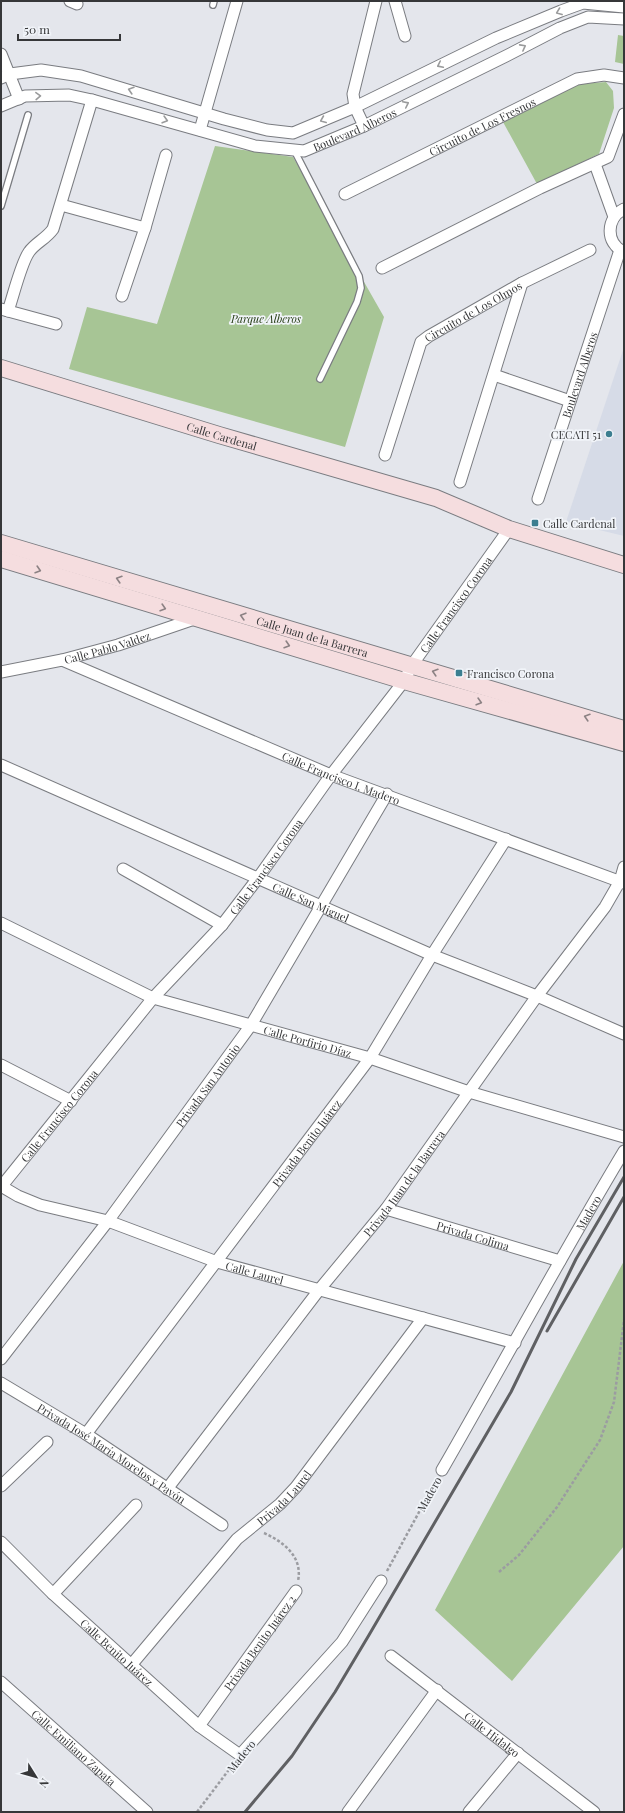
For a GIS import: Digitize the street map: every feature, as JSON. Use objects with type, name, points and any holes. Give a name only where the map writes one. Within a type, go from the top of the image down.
[{"type":"main road","name":"Calle Cardenal","points":[[1,368],[219,435],[436,498],[509,529],[624,564]]},
{"type":"main road","name":"Calle Juan de la Barrera","points":[[1,543],[404,680],[624,743]]},
{"type":"main road","name":"Calle Juan de la Barrera","points":[[1,559],[412,665],[624,728]]},
{"type":"street","points":[[200,130],[237,1]]},
{"type":"street","points":[[364,126],[355,107],[353,94],[376,1]]},
{"type":"street","points":[[395,1],[405,36]]},
{"type":"street","points":[[583,2],[588,17]]},
{"type":"street","name":"Boulevard Alberos","points":[[6,76],[42,70],[81,76],[267,130],[293,133],[355,107],[496,38],[583,2],[624,7]]},
{"type":"street","name":"Boulevard Alberos","points":[[1,106],[25,96],[69,95],[92,100],[255,146],[304,151],[364,126],[560,28],[588,17],[624,19]]},
{"type":"street","points":[[1,54],[6,76],[19,99]]},
{"type":"street","name":"Circuito de Los Fresnos","points":[[345,194],[577,79],[604,75],[624,78]]},
{"type":"street","points":[[56,324],[5,310],[27,254],[33,246],[47,238],[53,229],[92,100]]},
{"type":"street","points":[[382,268],[540,188],[595,164],[608,156],[624,114]]},
{"type":"street","points":[[122,296],[145,228],[166,155]]},
{"type":"street","points":[[595,164],[614,217]]},
{"type":"street","points":[[61,205],[145,228]]},
{"type":"street","points":[[622,251],[611,239],[609,231],[614,217],[624,209]]},
{"type":"street","name":"Circuito de Los Olmos","points":[[385,455],[421,342],[522,283],[590,250]]},
{"type":"street","name":"Boulevard Alberos","points":[[538,499],[622,251]]},
{"type":"street","name":"Circuito de Los Olmos","points":[[460,482],[522,283]]},
{"type":"street","points":[[494,375],[570,401]]},
{"type":"street","name":"Calle Francisco Corona","points":[[1,1186],[71,1102],[153,998],[222,925],[258,878],[331,775],[404,680],[412,665],[509,529]]},
{"type":"street","name":"Calle Pablo Valdez","points":[[2,672],[62,660],[118,645],[200,611]]},
{"type":"street","name":"Calle Francisco I. Madero","points":[[62,660],[331,775],[387,794],[622,882]]},
{"type":"street","name":"Calle San Miguel","points":[[1,765],[432,955],[537,996],[624,1034]]},
{"type":"street","name":"Privada San Antonio","points":[[1,1359],[108,1221],[251,1025],[387,794]]},
{"type":"street","name":"Privada Benito Juárez","points":[[86,1434],[370,1058],[432,955],[506,839]]},
{"type":"street","name":"Privada Juan de la Barrera","points":[[167,1489],[319,1290],[386,1209],[537,996],[606,907],[622,882],[624,867]]},
{"type":"street","points":[[123,869],[222,925]]},
{"type":"street","name":"Calle Porfirio Díaz","points":[[1,923],[153,998],[370,1058],[468,1092],[624,1137]]},
{"type":"street","points":[[1,1065],[71,1102]]},
{"type":"street","name":"Madero","points":[[442,1470],[624,1151]]},
{"type":"street","name":"Calle Laurel","points":[[1,1186],[18,1196],[40,1205],[108,1221],[217,1262],[515,1343]]},
{"type":"street","name":"Privada Colima","points":[[386,1209],[560,1261]]},
{"type":"street","name":"Privada Laurel","points":[[132,1664],[237,1539],[280,1504],[296,1486],[423,1318]]},
{"type":"street","name":"Privada José María Morelos y Pavón","points":[[1,1383],[86,1434],[222,1525]]},
{"type":"street","points":[[1,1486],[47,1442]]},
{"type":"street","points":[[53,1594],[136,1505]]},
{"type":"street","name":"Calle Benito Juárez","points":[[1,1542],[53,1594],[199,1726],[240,1755]]},
{"type":"street","name":"Madero","points":[[240,1755],[342,1642],[381,1581]]},
{"type":"street","name":"Privada Benito Juárez 2","points":[[199,1726],[296,1591]]},
{"type":"street","name":"Calle Hidalgo","points":[[391,1656],[594,1812]]},
{"type":"street","name":"Calle Emiliano Zapata","points":[[1,1682],[147,1812]]},
{"type":"street","points":[[348,1812],[437,1690]]},
{"type":"street","points":[[469,1812],[518,1753]]},
{"type":"lane","points":[[1,206],[28,115]]},
{"type":"lane","points":[[293,150],[359,276],[361,288],[357,302],[320,379]]},
{"type":"lane","points":[[1,177],[8,179]]},
{"type":"path","points":[[499,1572],[519,1555],[557,1507],[600,1440],[614,1402],[624,1320]]},
{"type":"path","name":"Madero","points":[[381,1581],[442,1470]]},
{"type":"path","name":"Privada Benito Juárez 2","points":[[252,1528],[273,1537],[286,1546],[295,1557],[300,1572],[296,1591]]},
{"type":"path","name":"Madero","points":[[197,1812],[240,1755]]},
{"type":"shaded area","name":"CECATI 51","points":[[624,347],[624,536],[566,522]]},
{"type":"green space","points":[[618,35],[624,36],[624,64],[615,62]]},
{"type":"green space","points":[[606,82],[613,91],[614,108],[599,154],[537,184],[503,122],[580,84]]},
{"type":"green space","name":"Parque Alberos","points":[[215,146],[293,157],[384,317],[345,447],[69,369],[87,307],[157,324]]},
{"type":"green space","points":[[624,1261],[624,1546],[512,1681],[435,1610]]},
{"type":"railway","points":[[245,1812],[292,1756],[335,1692],[511,1392],[576,1259],[624,1177]]},
{"type":"railway","points":[[547,1331],[624,1197]]},
{"type":"place","name":"CECATI 51","points":[[609,434]]},
{"type":"place","name":"Calle Cardenal","points":[[535,523]]},
{"type":"place","name":"Francisco Corona","points":[[459,673]]}]
